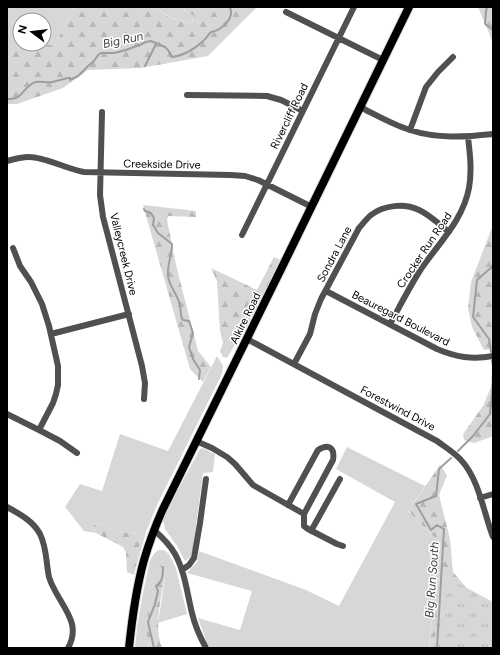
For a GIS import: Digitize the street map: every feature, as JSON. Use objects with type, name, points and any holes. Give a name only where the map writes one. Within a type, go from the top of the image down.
[{"type":"main road","name":"Alkire Road","points":[[129,648],[140,574],[154,530],[170,492],[247,339],[409,7]]},
{"type":"street","name":"Rivercliff Road","points":[[242,235],[354,7]]},
{"type":"street","points":[[286,12],[383,60]]},
{"type":"street","points":[[410,130],[426,87],[452,57]]},
{"type":"street","points":[[187,95],[267,96],[281,100],[303,111]]},
{"type":"street","points":[[360,106],[410,130],[439,136],[468,137],[493,134]]},
{"type":"street","name":"Valleycreek Drive","points":[[102,112],[100,195],[103,217],[142,366],[145,383],[144,399]]},
{"type":"street","name":"Crocker Run Road","points":[[390,324],[412,284],[449,232],[467,197],[470,169],[468,137]]},
{"type":"street","name":"Creekside Drive","points":[[7,161],[17,158],[30,157],[84,172],[240,176],[258,180],[312,207]]},
{"type":"street","name":"Sondra Lane","points":[[294,364],[310,334],[315,314],[326,290],[359,228],[372,214],[390,207],[410,207],[419,210],[449,232]]},
{"type":"street","points":[[13,248],[20,266],[31,282],[42,304],[51,334],[58,366],[58,385],[53,403],[39,430]]},
{"type":"street","name":"Beauregard Boulevard","points":[[326,290],[449,354],[472,358],[493,356]]},
{"type":"street","points":[[51,334],[129,314]]},
{"type":"street","name":"Forestwind Drive","points":[[247,339],[437,441],[461,460],[470,472],[493,538]]},
{"type":"street","points":[[7,414],[60,441],[77,453]]},
{"type":"street","points":[[196,441],[212,448],[235,464],[253,485],[304,514]]},
{"type":"street","points":[[288,505],[318,450],[324,446],[329,447],[334,455],[333,460],[304,514],[304,526],[311,531],[343,546]]},
{"type":"street","points":[[182,570],[189,565],[194,558],[206,478]]},
{"type":"street","points":[[311,531],[340,479]]},
{"type":"street","points":[[480,498],[493,494]]},
{"type":"street","points":[[7,507],[24,516],[40,534],[44,546],[49,577],[54,590],[72,624],[73,635],[72,641],[68,648]]},
{"type":"street","points":[[154,530],[163,538],[174,553],[182,570],[192,615],[199,635],[206,648]]},
{"type":"green space","points":[[7,7],[78,7],[73,9],[55,45],[52,45],[52,12],[12,12],[12,22],[7,19]]},
{"type":"green space","points":[[78,7],[152,7],[171,18],[192,23],[194,16],[179,7],[257,7],[208,56],[141,68],[88,70],[63,88],[17,104],[7,104],[7,19],[12,22],[12,52],[52,52],[52,45],[55,45],[73,9]]},
{"type":"green space","points":[[152,7],[179,7],[194,16],[192,23],[172,18]]},
{"type":"green space","points":[[478,7],[493,7],[493,45],[489,33]]},
{"type":"green space","points":[[143,205],[196,211],[196,217],[168,216],[167,220],[177,269],[198,351],[211,367],[203,382],[190,369]]},
{"type":"green space","points":[[493,225],[493,349],[484,350],[472,327],[468,308],[471,282]]},
{"type":"green space","points":[[274,257],[280,260],[252,319],[244,316],[234,336],[223,343],[220,331],[217,281],[211,268],[257,290]]},
{"type":"green space","points":[[244,316],[252,319],[227,358],[223,357],[220,351],[223,343],[234,336]]},
{"type":"green space","points":[[217,356],[223,366],[222,374],[158,503],[146,532],[134,575],[141,539],[137,534],[116,531],[96,523],[94,526],[96,533],[84,531],[65,507],[80,484],[102,491],[120,434],[168,451]]},
{"type":"green space","points":[[492,366],[493,435],[474,443],[464,440],[463,434],[483,406],[491,387]]},
{"type":"green space","points":[[347,447],[425,486],[408,511],[438,541],[439,551],[429,648],[210,648],[198,618],[240,630],[252,591],[187,573],[197,562],[199,551],[306,590],[339,606],[395,502],[336,469]]},
{"type":"green space","points":[[203,448],[215,454],[213,472],[203,473],[193,548],[191,557],[185,561],[165,529],[163,520],[200,449]]},
{"type":"green space","points":[[440,465],[447,475],[439,495],[450,539],[453,572],[465,586],[453,648],[429,648],[439,551],[438,541],[408,511]]},
{"type":"green space","points":[[96,523],[116,531],[137,534],[141,539],[134,575],[127,572],[126,552],[123,547],[96,533],[94,526]]},
{"type":"green space","points":[[158,550],[164,550],[169,554],[176,568],[187,614],[158,623],[166,571],[148,643],[150,648],[135,648],[142,598],[150,560]]},
{"type":"green space","points":[[163,565],[166,571],[158,620],[159,639],[162,648],[150,648],[147,640],[147,619],[160,566]]},
{"type":"green space","points":[[441,574],[493,602],[493,648],[434,648]]},
{"type":"waterway","name":"Big Run","points":[[7,99],[16,98],[35,82],[52,82],[68,78],[70,78],[70,80],[78,76],[101,53],[114,53],[151,41],[165,47],[172,57],[184,54],[199,45],[211,32],[225,25],[231,15],[230,7]]},
{"type":"waterway","name":"Big Run South","points":[[487,7],[485,24],[493,30]]},
{"type":"waterway","points":[[145,66],[156,44]]},
{"type":"waterway","points":[[144,209],[145,211],[151,213],[154,218],[153,225],[158,233],[172,244],[168,276],[180,304],[182,318],[183,320],[189,321],[193,333],[189,347],[193,359],[200,370],[199,379]]},
{"type":"waterway","name":"Big Run South","points":[[491,352],[489,339],[473,317],[477,280],[493,266]]},
{"type":"waterway","name":"Big Run South","points":[[492,361],[493,365]]},
{"type":"waterway","name":"Big Run South","points":[[458,451],[473,436],[490,414],[493,383]]},
{"type":"waterway","name":"Big Run South","points":[[437,648],[444,529],[437,525],[431,530],[416,504],[436,496],[439,469],[451,458]]},
{"type":"waterway","points":[[154,648],[148,622],[158,591],[156,586],[163,575],[163,567]]}]
